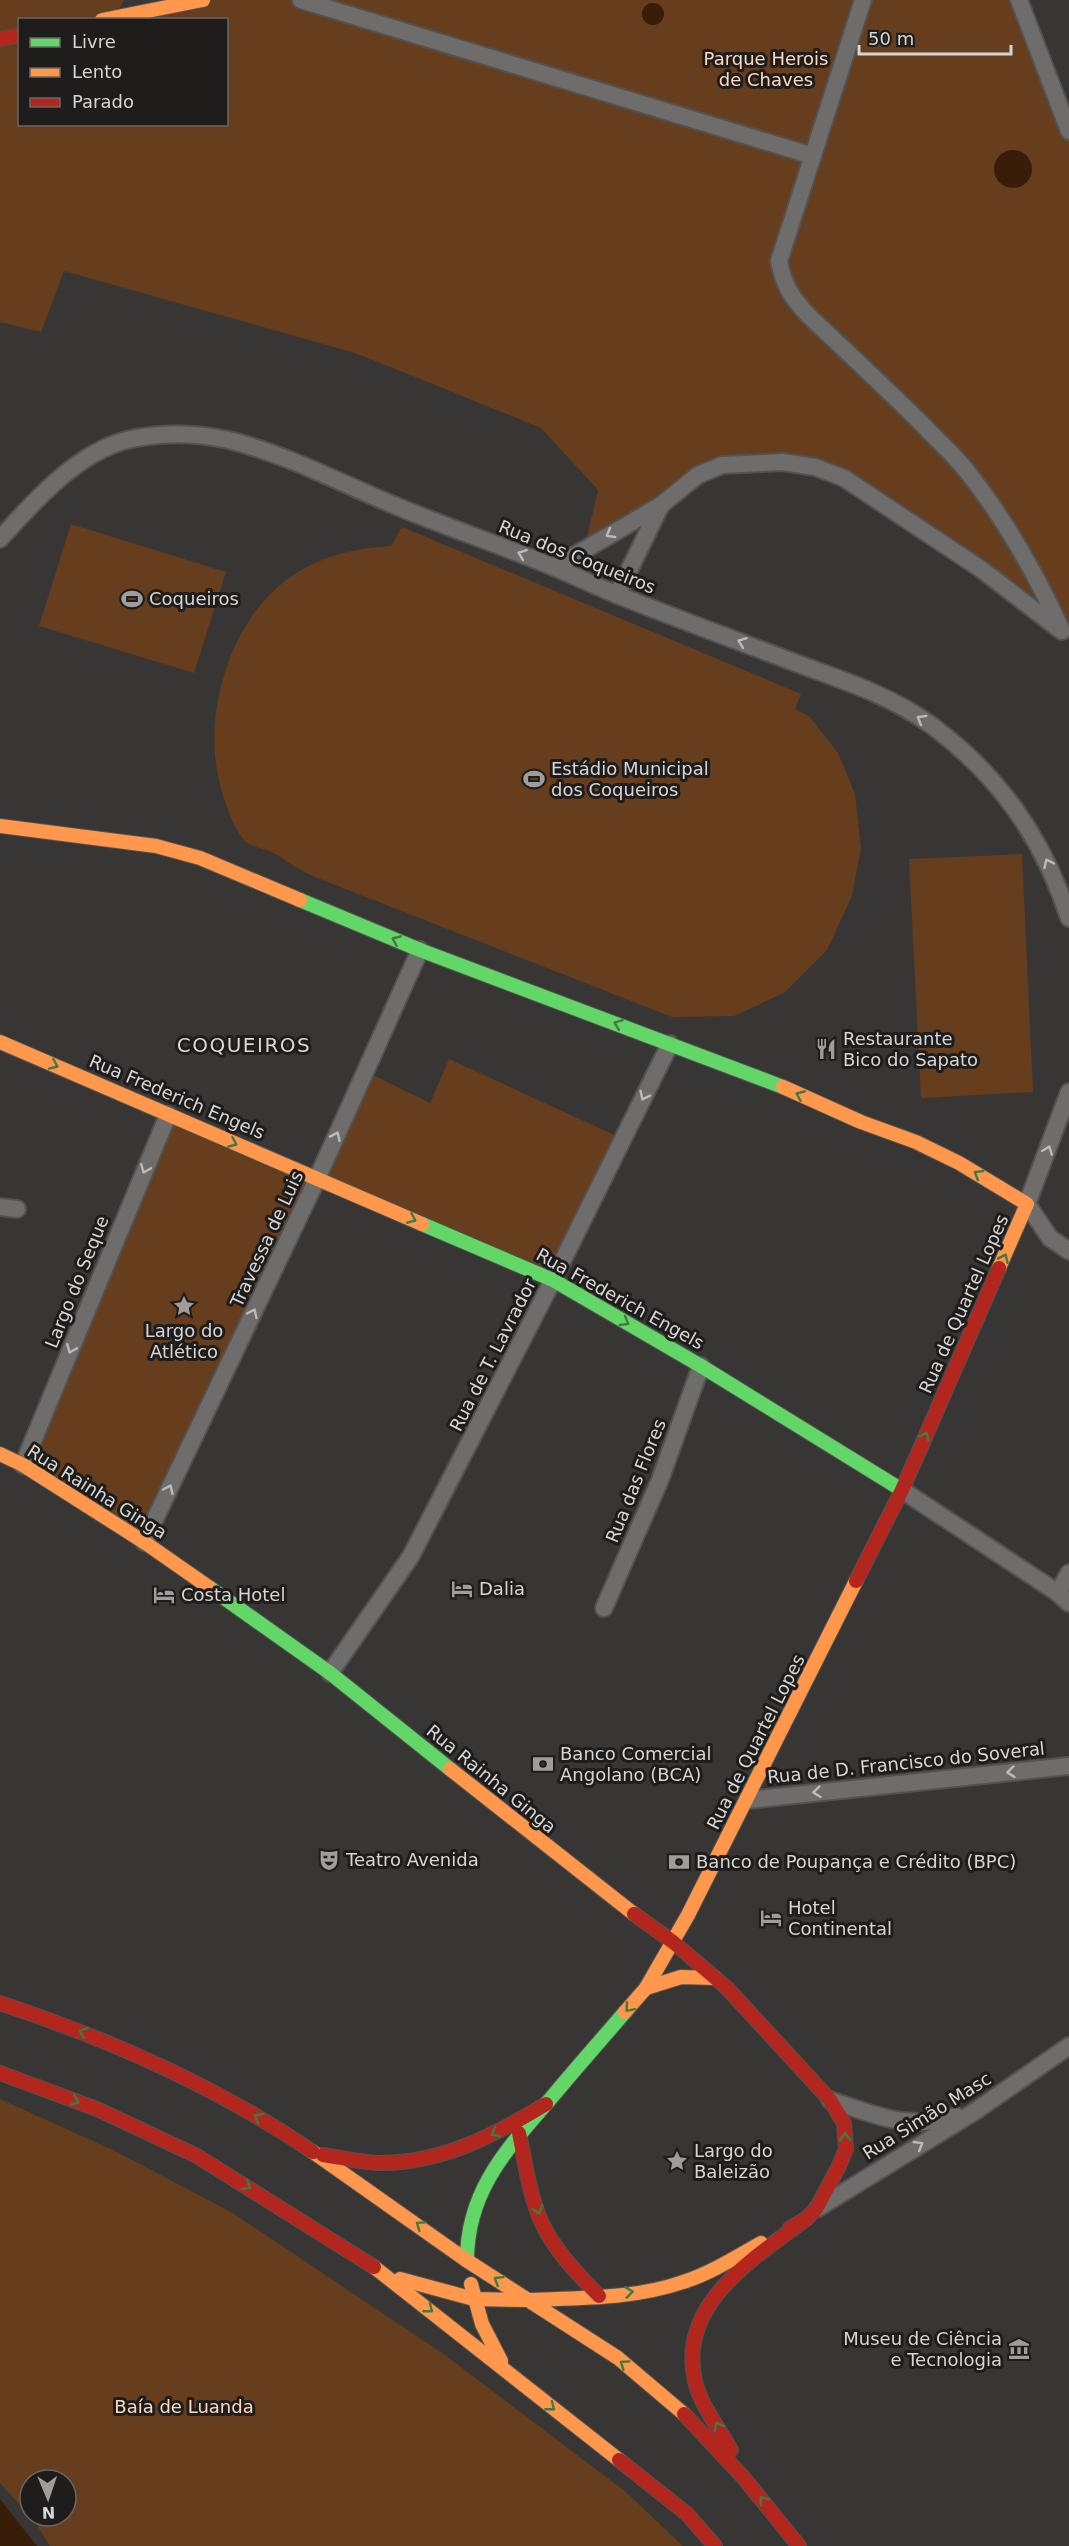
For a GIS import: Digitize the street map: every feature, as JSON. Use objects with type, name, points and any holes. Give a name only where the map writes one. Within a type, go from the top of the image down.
[{"type":"street","points":[[112,18],[203,0]]},
{"type":"street","points":[[301,0],[813,156]]},
{"type":"street","points":[[862,0],[779,261],[783,282],[795,301],[809,316],[965,468],[1000,516],[1044,591],[1065,635]]},
{"type":"street","points":[[1019,0],[1069,131]]},
{"type":"street","points":[[0,39],[18,35]]},
{"type":"street","name":"Rua dos Coqueiros","points":[[0,539],[39,496],[75,466],[109,447],[138,437],[173,434],[236,441],[555,567],[617,595],[880,695],[930,724],[993,782],[1021,814],[1042,851],[1060,890],[1069,918]]},
{"type":"street","points":[[555,567],[661,505],[698,475],[722,465],[783,462],[815,467],[844,478],[962,556],[1065,635]]},
{"type":"street","points":[[617,595],[661,505]]},
{"type":"street","points":[[0,826],[156,846],[200,858],[420,950],[769,1081],[959,1162],[1028,1204],[1050,1238],[1069,1251]]},
{"type":"street","name":"Travessa de Luis","points":[[144,1542],[317,1179],[420,950]]},
{"type":"street","name":"Rua Frederich Engels","points":[[0,1042],[553,1280],[701,1366],[902,1490],[1063,1598]]},
{"type":"street","name":"Rua de T. Lavrador","points":[[330,1673],[411,1556],[553,1280],[670,1044]]},
{"type":"street","points":[[1028,1204],[1069,1092]]},
{"type":"street","name":"Largo do Seque","points":[[23,1465],[168,1115]]},
{"type":"street","name":"Rua de Quartel Lopes","points":[[520,2382],[504,2365],[490,2344],[480,2322],[474,2299],[467,2260],[467,2237],[475,2206],[500,2157],[646,1988],[673,1942],[748,1800],[902,1490],[1028,1204]]},
{"type":"street","name":"Rua das Flores","points":[[604,1608],[660,1480],[701,1366]]},
{"type":"street","name":"Rua Rainha Ginga","points":[[0,1454],[23,1465],[144,1542],[330,1673],[614,1900],[673,1942],[715,1978],[830,2100],[844,2123],[846,2149],[811,2214]]},
{"type":"street","points":[[1063,1598],[1069,1573]]},
{"type":"street","name":"Rua de D. Francisco do Soveral","points":[[748,1800],[1069,1766]]},
{"type":"street","points":[[646,1988],[681,1977],[715,1978]]},
{"type":"street","points":[[0,2002],[103,2040],[185,2076],[256,2115],[317,2154],[467,2260],[637,2373],[678,2408],[746,2477],[800,2546]]},
{"type":"street","name":"Rua Simão Masc","points":[[811,2214],[974,2112],[1069,2046]]},
{"type":"street","points":[[0,2073],[97,2109],[197,2156],[329,2237],[386,2275],[687,2514],[715,2546]]},
{"type":"street","points":[[830,2100],[898,2121],[920,2124],[938,2122],[974,2112]]},
{"type":"street","points":[[317,2154],[381,2163],[445,2156],[477,2143],[546,2104]]},
{"type":"street","points":[[519,2133],[528,2181],[541,2219],[567,2261],[599,2296]]},
{"type":"street","points":[[386,2275],[474,2299],[529,2300],[599,2296],[681,2283],[708,2272],[811,2214]]},
{"type":"street","points":[[746,2477],[694,2381],[691,2345],[698,2323],[717,2291],[811,2214]]},
{"type":"green space","name":"Parque Herois de Chaves","points":[[0,0],[124,0],[115,16],[203,0],[1019,0],[1069,131],[1069,638],[1062,631],[815,467],[698,475],[584,550],[598,490],[541,428],[355,353],[64,271],[41,332],[0,322]]},
{"type":"green space","name":"Coqueiros","points":[[71,524],[226,572],[194,673],[39,626]]},
{"type":"green space","name":"Estádio Municipal dos Coqueiros","points":[[402,527],[801,694],[795,709],[810,717],[838,753],[855,794],[861,848],[852,896],[827,950],[784,993],[734,1016],[672,1017],[315,877],[272,852],[249,844],[241,836],[232,820],[222,791],[215,750],[215,723],[219,696],[236,643],[266,598],[285,581],[309,566],[335,555],[391,546]]},
{"type":"green space","points":[[1022,854],[1033,1092],[921,1098],[909,859]]},
{"type":"green space","points":[[449,1059],[623,1139],[553,1280],[317,1179],[144,1542],[23,1465],[168,1116],[317,1178],[365,1071],[430,1103]]},
{"type":"green space","name":"Baía de Luanda","points":[[0,2099],[115,2151],[231,2212],[445,2355],[626,2492],[683,2546],[50,2546],[39,2528],[78,2528],[78,2468],[18,2468],[18,2503],[0,2483]]},
{"type":"shaded area","points":[[653,3],[661,6],[664,14],[661,22],[653,25],[645,22],[642,14],[645,6]]},
{"type":"shaded area","points":[[1013,150],[1026,156],[1032,169],[1026,182],[1013,188],[1000,182],[994,169],[1000,156]]},
{"type":"shaded area","points":[[0,2499],[18,2522],[18,2528],[23,2528],[37,2546],[0,2546]]},
{"type":"traffic: fast","points":[[300,900],[420,950],[783,1087]]},
{"type":"traffic: fast","points":[[422,1224],[553,1280],[701,1366],[902,1490]]},
{"type":"traffic: fast","points":[[210,1588],[330,1673],[450,1769]]},
{"type":"traffic: fast","points":[[467,2260],[474,2212],[493,2171],[506,2152],[625,2012]]},
{"type":"traffic: slow","points":[[112,18],[203,0]]},
{"type":"traffic: slow","points":[[0,826],[156,846],[200,858],[300,900]]},
{"type":"traffic: slow","points":[[0,1042],[422,1224]]},
{"type":"traffic: slow","points":[[783,1087],[861,1122],[916,1142],[959,1163],[1027,1204],[999,1268]]},
{"type":"traffic: slow","points":[[0,1454],[23,1465],[144,1542],[210,1588]]},
{"type":"traffic: slow","points":[[625,2012],[646,1988],[688,1915],[856,1581]]},
{"type":"traffic: slow","points":[[450,1769],[634,1914]]},
{"type":"traffic: slow","points":[[646,1988],[681,1977],[715,1978]]},
{"type":"traffic: slow","points":[[313,2152],[466,2260],[618,2358],[684,2414]]},
{"type":"traffic: slow","points":[[529,2300],[607,2297],[664,2288],[703,2274],[761,2243]]},
{"type":"traffic: slow","points":[[374,2267],[619,2460]]},
{"type":"traffic: slow","points":[[400,2279],[474,2299],[528,2300]]},
{"type":"traffic: slow","points":[[471,2284],[482,2324],[501,2361]]},
{"type":"traffic: jam","points":[[0,39],[18,35]]},
{"type":"traffic: jam","points":[[856,1581],[902,1490],[999,1268]]},
{"type":"traffic: jam","points":[[634,1914],[673,1942],[727,1988],[830,2100],[844,2123],[846,2149],[839,2166],[816,2209],[806,2219],[790,2228]]},
{"type":"traffic: jam","points":[[0,2003],[82,2033],[162,2067],[239,2106],[313,2152]]},
{"type":"traffic: jam","points":[[0,2073],[97,2109],[197,2156],[374,2267]]},
{"type":"traffic: jam","points":[[323,2155],[383,2163],[427,2158],[488,2136],[546,2104]]},
{"type":"traffic: jam","points":[[519,2133],[533,2198],[545,2230],[566,2260],[599,2296]]},
{"type":"traffic: jam","points":[[731,2450],[706,2408],[695,2381],[692,2354],[697,2329],[708,2306],[724,2286],[764,2250],[806,2219]]},
{"type":"traffic: jam","points":[[684,2414],[743,2477],[799,2546]]},
{"type":"traffic: jam","points":[[619,2460],[687,2514],[715,2546]]},
{"type":"place","name":"Coqueiros","points":[[132,599]]},
{"type":"place","name":"Estádio Municipal dos Coqueiros","points":[[534,779]]},
{"type":"place","name":"Restaurante Bico do Sapato","points":[[826,1049]]},
{"type":"place","name":"Largo do Atlético","points":[[184,1306]]},
{"type":"place","name":"Dalia","points":[[462,1589]]},
{"type":"place","name":"Costa Hotel","points":[[164,1595]]},
{"type":"place","name":"Banco Comercial Angolano (BCA)","points":[[543,1764]]},
{"type":"place","name":"Teatro Avenida","points":[[329,1860]]},
{"type":"place","name":"Banco de Poupança e Crédito (BPC)","points":[[679,1862]]},
{"type":"place","name":"Hotel Continental","points":[[771,1918]]},
{"type":"place","name":"Largo do Baleizão","points":[[677,2161]]},
{"type":"place","name":"Museu de Ciência e Tecnologia","points":[[1019,2349]]},
{"type":"district","name":"COQUEIROS","points":[[244,1045]]}]
